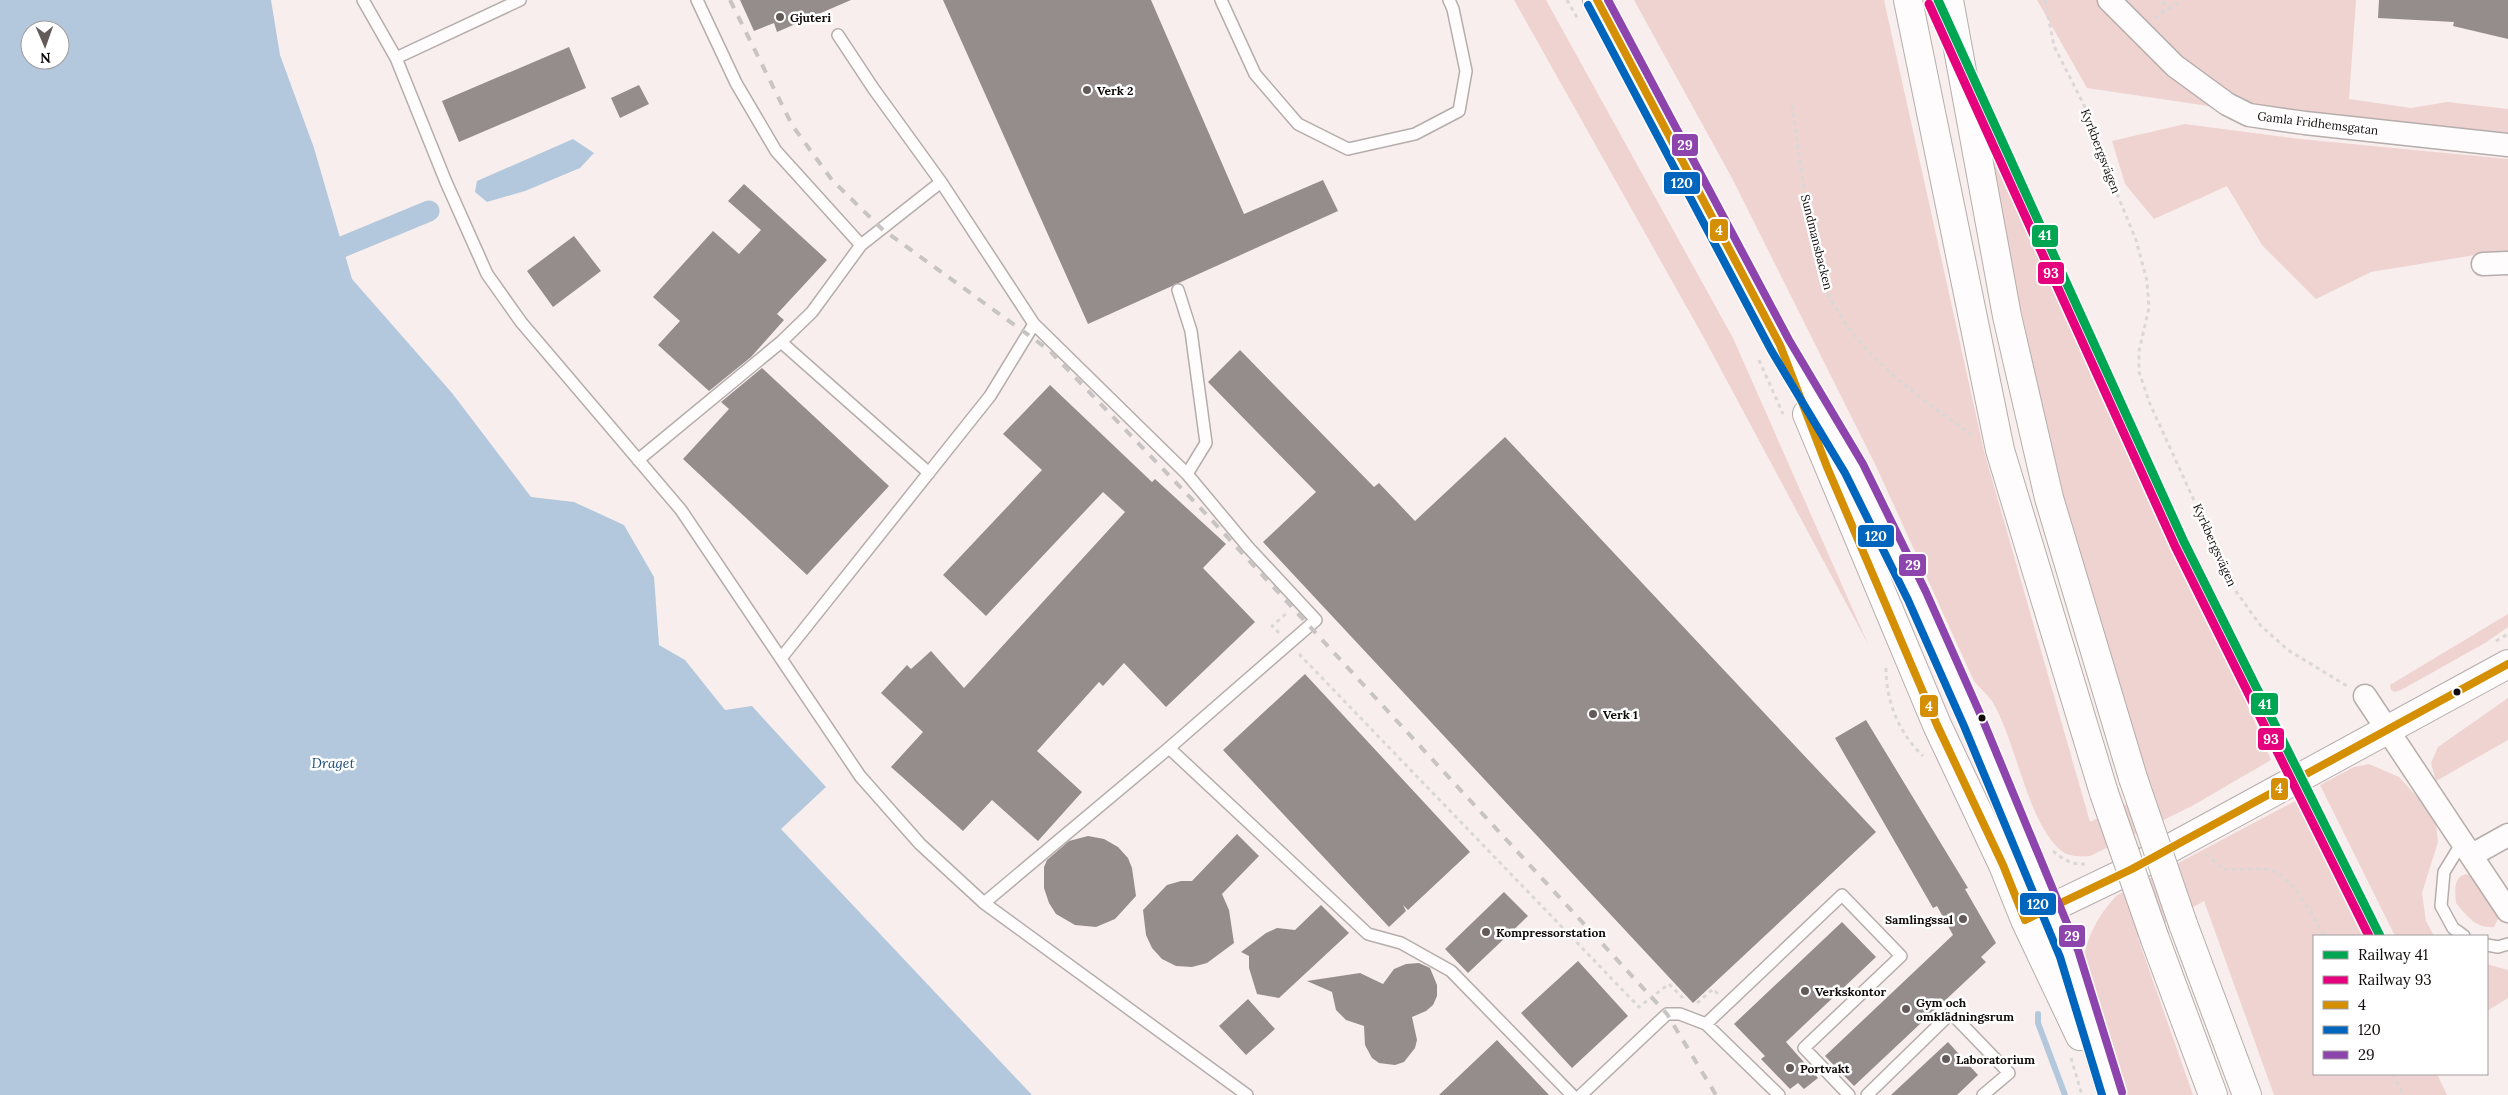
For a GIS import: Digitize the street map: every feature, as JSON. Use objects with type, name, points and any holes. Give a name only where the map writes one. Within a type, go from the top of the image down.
[{"type":"main road","points":[[1597,0],[1780,345],[1854,468],[1917,596],[2029,853],[2068,954],[2112,1095]]},
{"type":"main road","points":[[1908,0],[2000,450],[2104,793],[2155,939],[2213,1095]]},
{"type":"main road","points":[[1949,0],[2007,316],[2049,498],[2133,778],[2183,924],[2247,1095]]},
{"type":"main road","points":[[1780,345],[1827,467],[1937,725],[2003,865],[2025,920],[2079,1035],[2100,1095]]},
{"type":"main road","points":[[2025,920],[2132,869],[2387,730],[2503,652]]},
{"type":"street","name":"Gamla Fridhemsgatan","points":[[2109,0],[2175,66],[2227,104],[2249,114],[2306,123],[2508,145]]},
{"type":"street","points":[[2484,264],[2508,263]]},
{"type":"street","points":[[2365,696],[2508,911]]},
{"type":"street","points":[[2467,848],[2508,835]]},
{"type":"lane","points":[[363,0],[396,58],[446,182],[487,274],[521,322],[681,510],[782,657],[860,776],[920,844],[984,902],[1247,1095]]},
{"type":"lane","points":[[396,58],[520,0]]},
{"type":"lane","points":[[697,0],[736,83],[776,151],[861,245]]},
{"type":"lane","points":[[1220,0],[1255,74],[1261,82],[1298,124],[1348,150],[1414,134],[1459,111],[1466,71],[1453,9],[1449,0]]},
{"type":"lane","points":[[838,35],[873,88],[941,182],[1034,324],[1187,474],[1248,547],[1316,620],[1169,748],[984,902]]},
{"type":"lane","points":[[638,460],[781,342],[812,312],[861,245],[941,182]]},
{"type":"lane","points":[[1178,290],[1191,331],[1206,443],[1187,474]]},
{"type":"lane","points":[[782,657],[990,396],[1034,324]]},
{"type":"lane","points":[[781,342],[929,473]]},
{"type":"lane","points":[[1169,748],[1368,934],[1401,943],[1450,971],[1572,1095]]},
{"type":"lane","points":[[2463,935],[2454,928],[2441,906],[2444,872],[2467,848]]},
{"type":"lane","points":[[1706,1024],[1842,895],[1901,956],[1804,1048],[1850,1095]]},
{"type":"lane","points":[[2488,945],[2508,944]]},
{"type":"lane","points":[[1867,1095],[1951,1013],[2009,1073],[1983,1095]]},
{"type":"lane","points":[[1581,1095],[1667,1014],[1680,1014],[1706,1024],[1779,1095]]},
{"type":"path","name":"Kyrkbergsvägen","points":[[2045,0],[2054,46],[2079,98],[2088,112],[2102,157],[2136,240],[2147,281],[2149,308],[2139,351],[2139,372],[2150,404],[2235,590],[2260,626],[2288,650],[2331,678],[2365,696]]},
{"type":"path","points":[[2162,13],[2164,0]]},
{"type":"path","points":[[2138,30],[2182,0]]},
{"type":"path","name":"Sundmansbacken","points":[[1792,105],[1804,194],[1830,298],[1856,336],[1889,370],[1935,409],[1974,437]]},
{"type":"path","points":[[1300,602],[1272,626],[1639,1007],[1668,984],[1687,1001]]},
{"type":"path","points":[[2503,652],[2508,634]]},
{"type":"path","points":[[2192,836],[2211,859],[2223,869],[2271,870],[2284,878],[2294,889],[2323,935]]},
{"type":"path","points":[[1693,1007],[1713,989],[1728,1004]]},
{"type":"path","points":[[2394,1075],[2403,1095]]},
{"type":"shaded area","points":[[1514,0],[1546,0],[1733,338],[1868,644],[1704,338]]},
{"type":"shaded area","points":[[1634,0],[1884,0],[1984,451],[2090,822],[2147,794],[2058,488],[2016,314],[1973,74],[2126,420],[2271,760],[2192,806],[2090,856],[2069,855],[2058,848],[2037,817],[2001,718],[1992,701],[1974,681],[1876,466],[1733,180]]},
{"type":"shaded area","points":[[2037,0],[2356,0],[2349,99],[2411,108],[2447,102],[2508,109],[2508,134],[2222,108],[2087,88]]},
{"type":"shaded area","points":[[2185,124],[2300,139],[2508,159],[2508,253],[2475,255],[2371,272],[2316,299],[2262,245],[2227,186],[2154,219],[2125,184],[2112,141]]},
{"type":"shaded area","points":[[2508,614],[2508,627],[2485,643],[2401,690],[2395,692],[2391,690],[2390,685]]},
{"type":"shaded area","points":[[2508,698],[2508,740],[2436,781],[2431,763],[2438,747]]},
{"type":"shaded area","points":[[2369,764],[2399,777],[2430,811],[2436,825],[2438,842],[2422,893],[2426,921],[2433,935],[2395,935],[2320,785],[2354,767]]},
{"type":"shaded area","points":[[2299,799],[2367,935],[2313,935],[2313,1075],[2437,1075],[2447,1095],[2274,1095],[2204,901],[2138,938],[2193,1095],[2120,1095],[2083,961],[2088,942],[2099,918],[2116,896]]},
{"type":"shaded area","points":[[2466,874],[2471,876],[2499,917],[2494,927],[2482,926],[2477,923],[2456,903],[2455,890],[2457,882],[2459,878]]},
{"type":"shaded area","points":[[2488,964],[2508,970],[2508,998],[2488,1010]]},
{"type":"water","name":"Draget","points":[[0,0],[271,0],[280,55],[314,148],[352,279],[452,393],[531,497],[574,502],[624,525],[654,577],[659,645],[685,660],[725,710],[752,706],[826,787],[781,829],[1032,1095],[0,1095]]},
{"type":"water","points":[[573,139],[594,153],[580,168],[525,191],[487,202],[475,192],[477,181]]},
{"type":"building","name":"Gjuteri","points":[[740,0],[851,0],[777,32],[774,23],[754,31]]},
{"type":"building","name":"Verk 2","points":[[943,0],[1151,0],[1244,214],[1323,180],[1338,211],[1088,324]]},
{"type":"building","points":[[2379,0],[2508,0],[2508,39],[2453,26],[2454,22],[2378,18]]},
{"type":"building","points":[[569,47],[586,88],[459,142],[442,101]]},
{"type":"building","points":[[639,85],[649,104],[620,118],[611,98]]},
{"type":"building","points":[[744,184],[827,260],[777,314],[784,320],[751,357],[709,391],[658,345],[680,321],[653,297],[713,231],[739,254],[761,230],[728,201]]},
{"type":"building","points":[[574,236],[601,271],[553,307],[527,271]]},
{"type":"building","name":"Verk 1","points":[[1240,350],[1374,487],[1379,483],[1415,521],[1505,437],[1876,832],[1693,1003],[1263,542],[1316,492],[1208,382]]},
{"type":"building","points":[[762,368],[889,486],[807,575],[683,459],[729,409],[721,402]]},
{"type":"building","points":[[1050,385],[1152,482],[1155,479],[1226,544],[1203,568],[1255,622],[1166,707],[1124,663],[1103,686],[1099,682],[1037,751],[1082,792],[1038,841],[992,800],[963,831],[891,767],[923,732],[881,693],[907,665],[911,669],[931,651],[964,688],[1125,512],[1103,492],[986,616],[943,575],[1042,470],[1003,434]]},
{"type":"building","points":[[1305,674],[1470,852],[1408,910],[1403,905],[1406,911],[1389,927],[1223,750]]},
{"type":"building","points":[[1866,720],[1968,888],[1965,889],[1996,943],[1981,957],[1986,962],[1854,1086],[1825,1056],[1953,935],[1937,906],[1933,908],[1835,738]]},
{"type":"building","points":[[1237,834],[1259,856],[1222,894],[1229,910],[1234,943],[1207,963],[1192,967],[1176,966],[1162,959],[1152,948],[1146,935],[1143,910],[1167,885],[1181,881],[1192,881]]},
{"type":"building","points":[[1088,836],[1104,839],[1118,847],[1128,858],[1132,868],[1136,896],[1115,919],[1096,927],[1075,925],[1056,914],[1049,903],[1044,888],[1044,867],[1047,860],[1069,841]]},
{"type":"building","name":"Kompressorstation","points":[[1504,892],[1528,916],[1468,973],[1445,949]]},
{"type":"building","points":[[1321,905],[1349,933],[1279,998],[1257,994],[1249,968],[1249,956],[1241,952],[1266,933],[1277,928],[1295,930]]},
{"type":"building","name":"Verkskontor","points":[[1842,922],[1876,957],[1786,1042],[1818,1078],[1804,1089],[1798,1083],[1790,1089],[1761,1059],[1765,1056],[1734,1024]]},
{"type":"building","points":[[1578,961],[1628,1016],[1572,1068],[1521,1013]]},
{"type":"building","points":[[1419,963],[1430,968],[1437,985],[1437,996],[1433,1005],[1426,1011],[1412,1017],[1417,1040],[1415,1048],[1404,1062],[1395,1065],[1379,1063],[1372,1058],[1365,1045],[1364,1026],[1346,1020],[1336,1010],[1332,992],[1307,981],[1360,973],[1383,984],[1394,969],[1406,964]]},
{"type":"building","points":[[1248,999],[1275,1029],[1246,1055],[1219,1026]]},
{"type":"building","points":[[1497,1040],[1549,1095],[1439,1095]]},
{"type":"building","name":"Laboratorium","points":[[1948,1042],[1978,1075],[1957,1095],[1891,1095]]},
{"type":"waterway","points":[[342,247],[429,211]]},
{"type":"waterway","points":[[2038,1014],[2038,1023],[2065,1095]]},
{"type":"railway","points":[[730,0],[792,125],[832,180],[882,229],[1049,350],[1207,515],[1667,1014],[1716,1095]]},
{"type":"rail line","name":"41","points":[[1938,0],[2184,542],[2380,935]]},
{"type":"rail line","name":"93","points":[[1929,4],[2175,546],[2369,935]]},
{"type":"transit line","name":"4","points":[[1597,0],[1780,345],[1827,467],[1937,725],[2003,865],[2025,920],[2132,869],[2508,664]]},
{"type":"transit line","name":"29","points":[[1608,0],[1789,340],[1863,464],[1926,592],[1982,718],[2078,950],[2122,1092]]},
{"type":"transit line","name":"120","points":[[1588,5],[1771,350],[1845,473],[1908,600],[1964,726],[2060,957],[2102,1095]]},
{"type":"place","name":"Gjuteri","points":[[780,17]]},
{"type":"place","name":"Verk 2","points":[[1087,90]]},
{"type":"place","name":"Verk 1","points":[[1593,714]]},
{"type":"place","name":"Samlingssal","points":[[1963,919]]},
{"type":"place","name":"Kompressorstation","points":[[1486,932]]},
{"type":"place","name":"Verkskontor","points":[[1805,991]]},
{"type":"place","name":"Gym och omklädningsrum","points":[[1906,1009]]},
{"type":"place","name":"Laboratorium","points":[[1946,1059]]},
{"type":"place","name":"Portvakt","points":[[1790,1068]]}]
